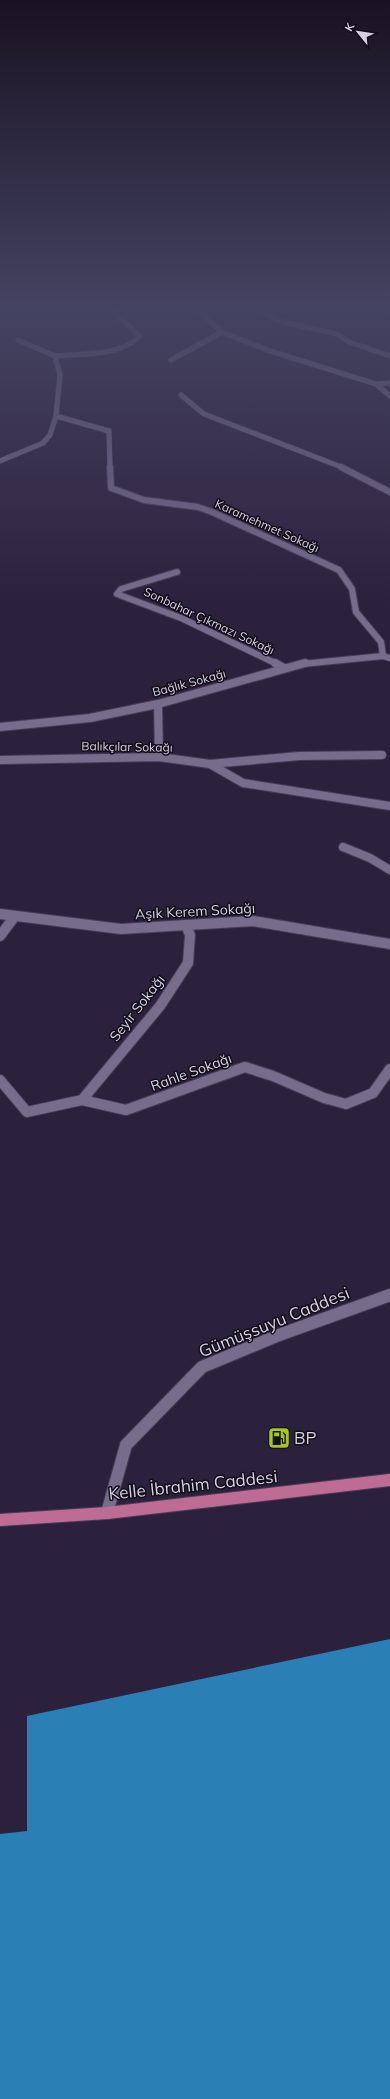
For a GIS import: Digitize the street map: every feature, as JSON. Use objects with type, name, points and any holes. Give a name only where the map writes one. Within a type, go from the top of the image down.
[{"type":"main road","name":"Kelle İbrahim Caddesi","points":[[0,1520],[107,1513],[390,1480]]},
{"type":"street","points":[[0,461],[42,443],[50,436],[57,409]]},
{"type":"street","points":[[198,409],[204,414],[347,469],[390,492]]},
{"type":"street","name":"Karamehmet Sokağı","points":[[56,416],[110,431],[111,488],[144,500],[198,507],[212,512],[339,570],[352,589],[356,612],[381,642],[387,657]]},
{"type":"street","name":"Sonbahar Çıkmazı Sokağı","points":[[177,572],[121,589],[117,594],[177,617],[284,668]]},
{"type":"street","name":"Bağlık Sokağı","points":[[0,727],[90,718],[158,704],[284,668],[308,663],[387,657]]},
{"type":"street","points":[[158,704],[159,757]]},
{"type":"street","points":[[210,764],[299,756],[382,755]]},
{"type":"street","name":"Balıkçılar Sokağı","points":[[0,760],[159,757],[210,764],[243,783],[390,806]]},
{"type":"street","points":[[343,847],[370,858],[390,870]]},
{"type":"street","name":"Aşık Kerem Sokağı","points":[[0,914],[121,929],[253,921],[390,944]]},
{"type":"street","points":[[0,936],[15,916]]},
{"type":"street","name":"Seyir Sokağı","points":[[82,1100],[160,1006],[188,963],[190,935],[186,925]]},
{"type":"street","name":"Rahle Sokağı","points":[[0,1080],[27,1112],[82,1100],[126,1110],[245,1067],[273,1076],[324,1098],[346,1104],[373,1093],[390,1069]]},
{"type":"street","name":"Gümüşsuyu Caddesi","points":[[107,1513],[126,1446],[202,1367],[279,1335],[390,1294]]},
{"type":"water","points":[[390,1639],[390,2099],[0,2099],[0,1834],[27,1831],[27,1716]]},
{"type":"place","name":"BP","points":[[279,1438]]}]
